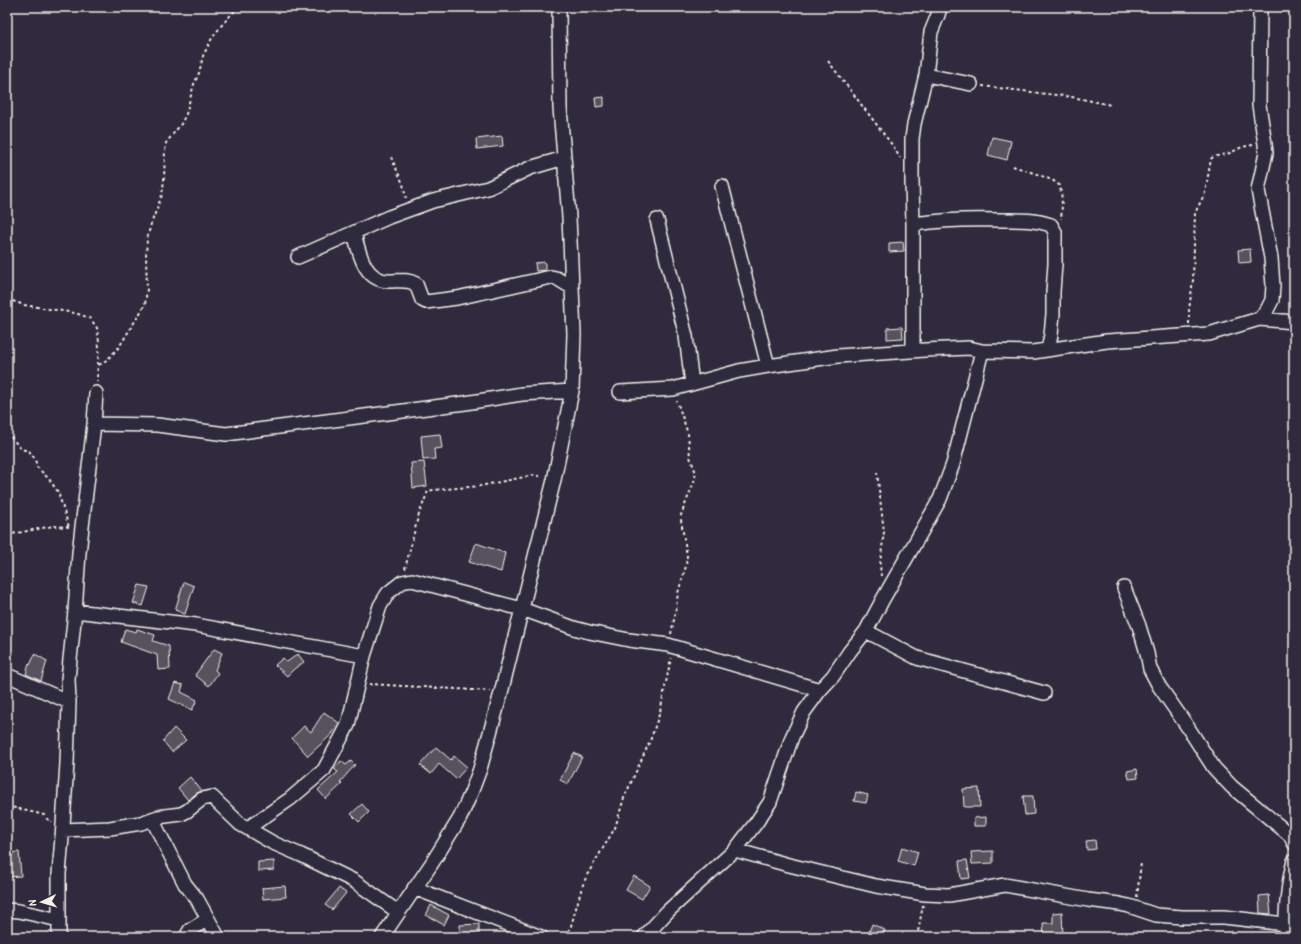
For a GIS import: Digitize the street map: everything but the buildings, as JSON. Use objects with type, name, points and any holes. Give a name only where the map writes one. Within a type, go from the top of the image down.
[{"type":"street","points":[[382,937],[432,863],[463,812],[480,769],[501,693],[554,480],[572,391],[574,334],[569,217],[560,108],[559,7]]},
{"type":"street","points":[[913,351],[914,224],[912,140],[914,124],[926,75],[931,32],[940,7]]},
{"type":"street","points":[[1259,319],[1267,310],[1272,300],[1273,286],[1271,258],[1258,190],[1264,162],[1265,147],[1259,105],[1260,7]]},
{"type":"street","points":[[926,75],[971,84]]},
{"type":"street","points":[[298,257],[389,217],[433,201],[488,188],[530,168],[564,158]]},
{"type":"street","points":[[722,186],[768,366]]},
{"type":"street","points":[[914,224],[970,219],[1035,220],[1052,225],[1055,232],[1055,264],[1053,314],[1048,350]]},
{"type":"street","points":[[656,220],[686,336],[692,384]]},
{"type":"street","points":[[354,233],[361,261],[371,274],[378,280],[382,281],[406,281],[416,284],[422,300],[426,302],[457,298],[551,277],[556,278],[571,287]]},
{"type":"street","points":[[620,392],[673,389],[739,371],[838,356],[969,348],[982,351],[1033,352],[1108,341],[1209,334],[1259,319],[1294,322]]},
{"type":"street","points":[[644,937],[672,907],[735,850],[770,802],[792,737],[804,712],[866,631],[940,500],[953,464],[982,351]]},
{"type":"street","points":[[94,424],[157,425],[226,434],[465,403],[522,394],[572,391]]},
{"type":"street","points":[[60,937],[59,874],[63,828],[69,702],[68,679],[79,553],[94,424],[96,393]]},
{"type":"street","points":[[248,828],[290,799],[324,770],[348,724],[364,656],[380,606],[388,593],[402,582],[412,580],[522,609],[589,632],[629,640],[668,644],[820,690]]},
{"type":"street","points":[[1124,588],[1139,626],[1150,669],[1159,686],[1214,768],[1232,787],[1290,835],[1294,843]]},
{"type":"street","points":[[75,611],[196,625],[364,656]]},
{"type":"street","points":[[866,631],[917,658],[1044,693]]},
{"type":"street","points":[[7,675],[69,702]]},
{"type":"street","points":[[63,828],[110,828],[128,826],[158,817],[181,814],[202,799],[209,796],[212,797],[240,824],[273,843],[354,881],[398,912]]},
{"type":"street","points":[[152,820],[185,884],[197,899],[218,937]]},
{"type":"street","points":[[735,850],[876,886],[925,894],[949,895],[1005,885],[1119,904],[1156,915],[1182,918],[1224,917],[1285,931],[1289,878],[1294,860]]},
{"type":"street","points":[[414,888],[541,937]]},
{"type":"street","points":[[7,910],[19,911],[60,920]]},
{"type":"street","points":[[186,937],[190,930],[208,919]]},
{"type":"path","points":[[98,365],[108,359],[119,346],[145,305],[148,289],[146,256],[147,239],[162,195],[166,143],[181,124],[186,114],[194,84],[211,40],[238,7]]},
{"type":"path","points":[[828,62],[893,146],[900,160]]},
{"type":"path","points":[[971,84],[1072,97],[1111,105]]},
{"type":"path","points":[[1189,336],[1189,310],[1193,280],[1195,242],[1195,213],[1205,193],[1211,159],[1213,157],[1230,153],[1242,147],[1254,145],[1265,147]]},
{"type":"path","points":[[391,157],[404,184],[406,200],[414,208]]},
{"type":"path","points":[[1013,166],[1058,184],[1062,212],[1061,224]]},
{"type":"path","points":[[7,299],[24,305],[75,313],[90,318],[97,328],[99,342],[96,393]]},
{"type":"path","points":[[565,937],[571,926],[587,875],[615,828],[624,798],[650,741],[660,712],[671,660],[671,651],[668,644],[675,615],[678,593],[686,566],[681,515],[696,473],[690,457],[688,434],[673,389]]},
{"type":"path","points":[[7,432],[21,449],[29,451],[35,459],[37,467],[49,479],[58,492],[69,527],[53,526],[7,535]]},
{"type":"path","points":[[877,472],[884,532],[880,564],[882,578]]},
{"type":"path","points":[[402,582],[418,517],[428,491],[480,486],[534,476],[554,480]]},
{"type":"path","points":[[357,683],[480,690],[501,693]]},
{"type":"path","points":[[7,806],[44,815],[50,821],[63,828]]},
{"type":"path","points":[[1135,908],[1141,863]]},
{"type":"path","points":[[917,937],[925,894]]}]
